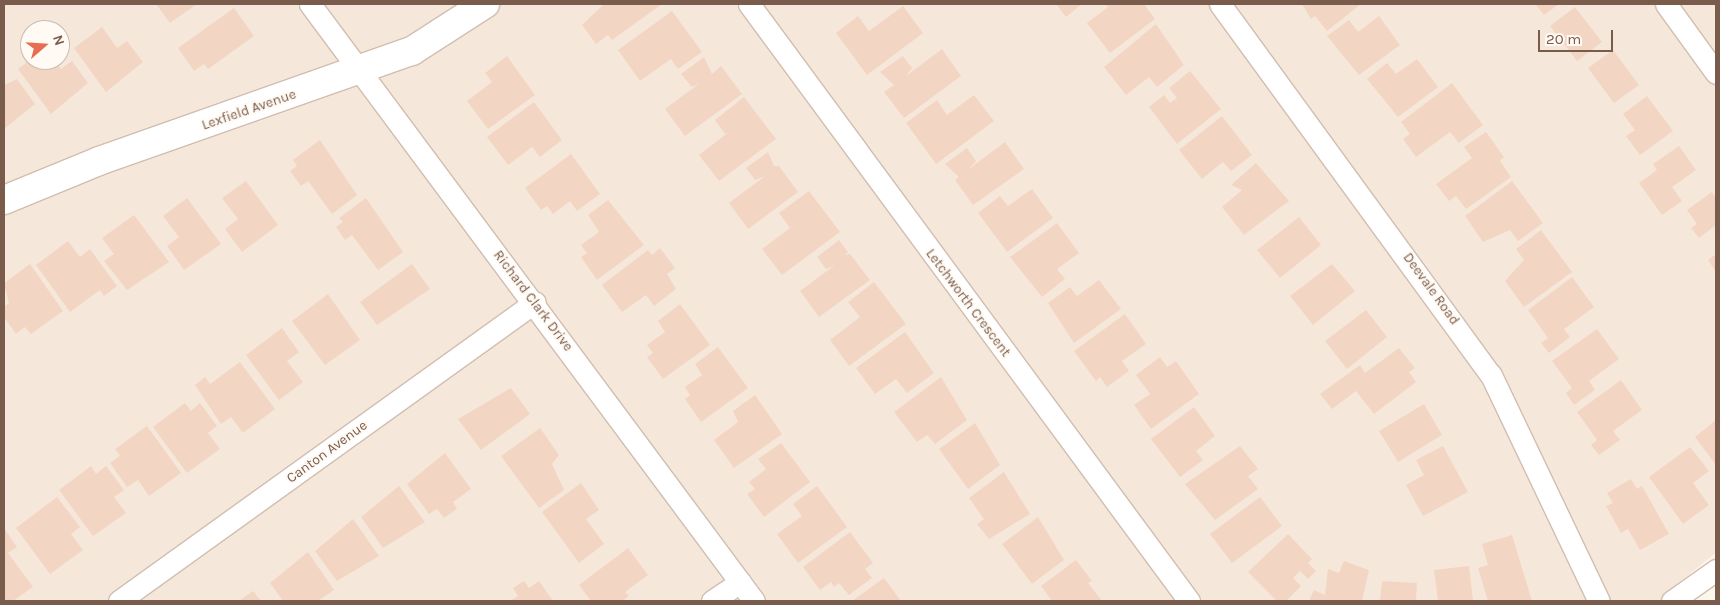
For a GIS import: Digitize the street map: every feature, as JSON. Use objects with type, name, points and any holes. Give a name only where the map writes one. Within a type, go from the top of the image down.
[{"type":"street","name":"Richard Clark Drive","points":[[310,4],[535,302],[754,601]]},
{"type":"street","name":"Lexfield Avenue","points":[[4,200],[99,160],[360,72],[412,51],[485,4]]},
{"type":"street","name":"Letchworth Crescent","points":[[748,4],[1189,601]]},
{"type":"street","name":"Deevale Road","points":[[1220,4],[1491,374],[1599,601]]},
{"type":"street","points":[[1666,4],[1716,73]]},
{"type":"street","name":"Canton Avenue","points":[[119,601],[535,302]]},
{"type":"street","points":[[1672,601],[1716,570]]},
{"type":"street","points":[[712,601],[740,582]]},
{"type":"shaded area","points":[[4,4],[1716,4],[1716,553],[1664,594],[1668,601],[4,601]]},
{"type":"building","points":[[156,4],[197,4],[170,23]]},
{"type":"building","points":[[604,4],[662,4],[612,40],[608,35],[596,44],[582,25]]},
{"type":"building","points":[[1056,4],[1082,4],[1066,17]]},
{"type":"building","points":[[1105,4],[1144,4],[1155,19],[1110,53],[1087,23],[1108,7]]},
{"type":"building","points":[[1302,4],[1361,4],[1327,31],[1315,16],[1311,19]]},
{"type":"building","points":[[1535,4],[1559,4],[1544,15]]},
{"type":"building","points":[[903,6],[923,33],[867,75],[836,33],[858,16],[869,31]]},
{"type":"building","points":[[1575,7],[1602,42],[1577,61],[1550,26]]},
{"type":"building","points":[[234,8],[254,36],[208,69],[204,64],[194,71],[178,48]]},
{"type":"building","points":[[672,11],[702,52],[678,69],[671,59],[640,81],[618,50]]},
{"type":"building","points":[[1379,16],[1400,45],[1359,75],[1327,36],[1349,20],[1358,32]]},
{"type":"building","points":[[1156,24],[1184,65],[1157,87],[1149,77],[1126,95],[1104,67]]},
{"type":"building","points":[[102,27],[117,48],[127,41],[143,62],[106,92],[74,48]]},
{"type":"building","points":[[942,49],[961,76],[904,118],[884,92],[894,85],[880,72],[903,56],[912,68],[906,76]]},
{"type":"building","points":[[1613,50],[1639,85],[1614,103],[1588,68]]},
{"type":"building","points":[[507,56],[535,95],[488,129],[467,101],[492,82],[485,73]]},
{"type":"building","points":[[704,57],[712,74],[721,66],[742,94],[685,136],[665,109],[700,83],[692,87],[681,74]]},
{"type":"building","points":[[1417,59],[1438,87],[1398,117],[1367,79],[1387,63],[1396,74]]},
{"type":"building","points":[[72,61],[88,83],[51,114],[18,69],[20,68],[20,70],[70,70],[70,62]]},
{"type":"building","points":[[1190,71],[1221,109],[1177,144],[1149,107],[1164,95],[1170,103],[1177,98],[1169,88]]},
{"type":"building","points":[[17,79],[35,104],[4,129],[4,85]]},
{"type":"building","points":[[1452,83],[1483,125],[1459,143],[1450,132],[1416,157],[1403,139],[1410,134],[1401,122]]},
{"type":"building","points":[[974,95],[994,121],[936,164],[906,123],[937,100],[947,115]]},
{"type":"building","points":[[1647,96],[1673,131],[1640,155],[1626,136],[1635,130],[1623,114]]},
{"type":"building","points":[[744,97],[776,139],[719,181],[699,155],[729,132],[725,134],[715,120]]},
{"type":"building","points":[[534,102],[562,140],[540,157],[532,147],[508,165],[487,137]]},
{"type":"building","points":[[1222,116],[1252,155],[1231,171],[1223,162],[1202,179],[1179,150]]},
{"type":"building","points":[[1486,132],[1504,157],[1500,161],[1511,177],[1466,209],[1456,196],[1449,201],[1436,184],[1472,158],[1464,147]]},
{"type":"building","points":[[320,140],[357,195],[332,214],[308,181],[301,186],[290,171],[297,166],[293,160]]},
{"type":"building","points":[[1005,142],[1024,169],[973,205],[955,180],[959,177],[945,164],[967,148],[976,161],[969,169]]},
{"type":"building","points":[[1679,146],[1696,170],[1672,187],[1682,201],[1662,215],[1639,183],[1657,170],[1653,164]]},
{"type":"building","points":[[768,152],[774,166],[779,166],[798,192],[748,229],[729,203],[765,176],[755,180],[746,168]]},
{"type":"building","points":[[571,154],[600,194],[577,211],[570,201],[553,214],[547,206],[541,210],[525,188]]},
{"type":"building","points":[[1256,163],[1289,201],[1244,235],[1222,207],[1242,190],[1231,185]]},
{"type":"building","points":[[246,181],[278,225],[242,252],[225,229],[238,219],[222,198]]},
{"type":"building","points":[[1512,181],[1543,223],[1518,241],[1510,230],[1483,242],[1465,216]]},
{"type":"building","points":[[1032,189],[1053,218],[1007,252],[978,213],[1000,196],[1008,206]]},
{"type":"building","points":[[809,191],[840,232],[782,275],[762,249],[790,228],[779,213]]},
{"type":"building","points":[[1712,192],[1716,198],[1716,225],[1699,238],[1691,228],[1697,224],[1687,210]]},
{"type":"building","points":[[187,198],[221,244],[184,270],[167,246],[179,237],[163,216]]},
{"type":"building","points":[[366,198],[403,252],[378,270],[352,235],[345,240],[336,227],[343,222],[339,218]]},
{"type":"building","points":[[608,200],[644,245],[597,280],[581,257],[587,253],[581,245],[599,232],[588,215]]},
{"type":"building","points":[[134,215],[169,262],[127,290],[104,261],[114,254],[102,238]]},
{"type":"building","points":[[1299,217],[1321,245],[1280,278],[1257,250]]},
{"type":"building","points":[[1057,223],[1079,253],[1057,269],[1065,279],[1042,297],[1010,257]]},
{"type":"building","points":[[1541,230],[1572,272],[1524,307],[1505,281],[1524,260],[1516,249]]},
{"type":"building","points":[[839,240],[848,252],[845,255],[850,254],[870,280],[819,317],[800,291],[835,265],[826,269],[817,257]]},
{"type":"building","points":[[68,241],[80,257],[90,249],[117,286],[104,296],[100,290],[70,312],[36,265]]},
{"type":"building","points":[[660,248],[675,268],[667,274],[676,289],[654,306],[646,295],[622,312],[602,285],[648,250],[652,255]]},
{"type":"building","points":[[1716,254],[1716,272],[1708,260]]},
{"type":"building","points":[[30,264],[63,311],[31,334],[25,327],[16,334],[4,317],[4,307],[9,303],[4,283]]},
{"type":"building","points":[[412,264],[430,289],[377,325],[360,302]]},
{"type":"building","points":[[1332,264],[1355,291],[1313,325],[1290,296]]},
{"type":"building","points":[[1572,277],[1594,307],[1564,329],[1570,337],[1549,353],[1541,343],[1548,338],[1528,310]]},
{"type":"building","points":[[1099,280],[1121,309],[1074,343],[1048,303],[1070,287],[1077,296]]},
{"type":"building","points":[[874,282],[906,324],[849,366],[830,340],[860,317],[848,302]]},
{"type":"building","points":[[328,294],[360,340],[325,365],[292,321]]},
{"type":"building","points":[[680,304],[710,345],[663,379],[647,357],[653,353],[647,345],[665,332],[658,321]]},
{"type":"building","points":[[1366,310],[1387,337],[1347,369],[1325,341]]},
{"type":"building","points":[[1125,314],[1146,344],[1122,361],[1129,371],[1107,387],[1100,377],[1096,381],[1074,351]]},
{"type":"building","points":[[282,328],[299,352],[287,361],[303,382],[279,400],[246,355]]},
{"type":"building","points":[[1597,329],[1619,359],[1589,381],[1595,390],[1574,405],[1566,393],[1572,388],[1552,361]]},
{"type":"building","points":[[905,332],[934,373],[907,393],[896,379],[875,394],[856,368]]},
{"type":"building","points":[[718,347],[748,388],[701,422],[685,399],[690,395],[685,387],[702,375],[695,364]]},
{"type":"building","points":[[1399,348],[1415,368],[1409,372],[1416,382],[1374,414],[1356,391],[1332,409],[1320,394],[1360,365],[1365,373]]},
{"type":"building","points":[[1160,357],[1167,367],[1176,361],[1199,394],[1151,429],[1134,405],[1150,394],[1136,375]]},
{"type":"building","points":[[240,362],[275,409],[243,433],[231,417],[221,424],[195,385],[205,377],[210,384]]},
{"type":"building","points":[[941,377],[967,420],[935,444],[927,435],[917,442],[894,412]]},
{"type":"building","points":[[1621,380],[1642,410],[1613,431],[1620,440],[1599,455],[1591,445],[1597,440],[1577,412]]},
{"type":"building","points":[[511,388],[530,414],[481,450],[458,419]]},
{"type":"building","points":[[755,395],[782,434],[734,468],[714,440],[738,422],[733,411]]},
{"type":"building","points":[[185,403],[191,411],[200,403],[217,426],[208,433],[220,449],[187,473],[153,427]]},
{"type":"building","points":[[1424,404],[1442,435],[1398,462],[1379,431]]},
{"type":"building","points":[[1194,407],[1215,436],[1196,451],[1203,460],[1180,477],[1151,439]]},
{"type":"building","points":[[1716,420],[1716,465],[1695,437]]},
{"type":"building","points":[[975,423],[1000,465],[968,489],[939,449]]},
{"type":"building","points":[[147,426],[181,473],[149,496],[138,480],[127,487],[110,463],[120,456],[115,449]]},
{"type":"building","points":[[540,428],[559,455],[552,464],[564,490],[539,508],[501,456]]},
{"type":"building","points":[[781,443],[810,482],[764,517],[747,494],[755,489],[749,482],[766,469],[758,459]]},
{"type":"building","points":[[1240,446],[1258,469],[1248,476],[1258,489],[1215,520],[1185,484]]},
{"type":"building","points":[[1443,446],[1468,492],[1423,516],[1406,485],[1424,475],[1416,460]]},
{"type":"building","points":[[1690,447],[1709,471],[1693,483],[1709,505],[1683,524],[1649,477]]},
{"type":"building","points":[[445,453],[471,489],[453,502],[457,509],[444,518],[437,509],[429,514],[407,484]]},
{"type":"building","points":[[91,466],[96,474],[106,466],[124,490],[114,497],[126,513],[93,536],[59,490]]},
{"type":"building","points":[[1004,472],[1030,514],[989,539],[977,524],[984,519],[969,498]]},
{"type":"building","points":[[1631,479],[1637,489],[1642,486],[1669,534],[1640,550],[1628,529],[1621,533],[1606,506],[1613,503],[1607,493]]},
{"type":"building","points":[[581,483],[599,510],[586,519],[604,544],[579,563],[542,512]]},
{"type":"building","points":[[399,486],[425,522],[383,548],[361,517]]},
{"type":"building","points":[[817,486],[847,527],[798,563],[777,534],[802,516],[793,504]]},
{"type":"building","points":[[57,497],[80,527],[71,534],[83,550],[50,574],[16,528]]},
{"type":"building","points":[[1260,497],[1282,526],[1232,563],[1210,534]]},
{"type":"building","points":[[1038,517],[1064,560],[1032,584],[1002,544]]},
{"type":"building","points":[[353,519],[379,556],[337,581],[315,551]]},
{"type":"building","points":[[4,528],[17,547],[8,553],[33,587],[13,601],[4,601]]},
{"type":"building","points":[[850,532],[873,563],[865,569],[872,578],[849,595],[839,583],[834,587],[831,582],[820,590],[803,567]]},
{"type":"building","points":[[1288,534],[1312,559],[1308,563],[1316,571],[1308,579],[1300,571],[1293,578],[1301,586],[1286,601],[1277,601],[1248,572]]},
{"type":"building","points":[[1512,535],[1532,601],[1488,601],[1478,568],[1488,565],[1482,544]]},
{"type":"building","points":[[628,548],[648,575],[625,592],[629,596],[622,601],[591,601],[579,585]]},
{"type":"building","points":[[308,552],[334,590],[318,601],[283,601],[270,583]]},
{"type":"building","points":[[1076,560],[1092,581],[1088,583],[1102,601],[1052,601],[1041,586]]},
{"type":"building","points":[[1344,561],[1369,570],[1362,601],[1309,601],[1314,590],[1325,595],[1328,569],[1339,573]]},
{"type":"building","points":[[1469,566],[1473,601],[1438,601],[1434,570]]},
{"type":"building","points":[[884,578],[901,601],[852,601]]},
{"type":"building","points":[[524,581],[529,588],[539,581],[553,601],[510,601],[518,596],[513,588]]},
{"type":"building","points":[[1382,581],[1417,583],[1416,601],[1380,601]]},
{"type":"building","points":[[253,591],[261,601],[239,601]]}]
